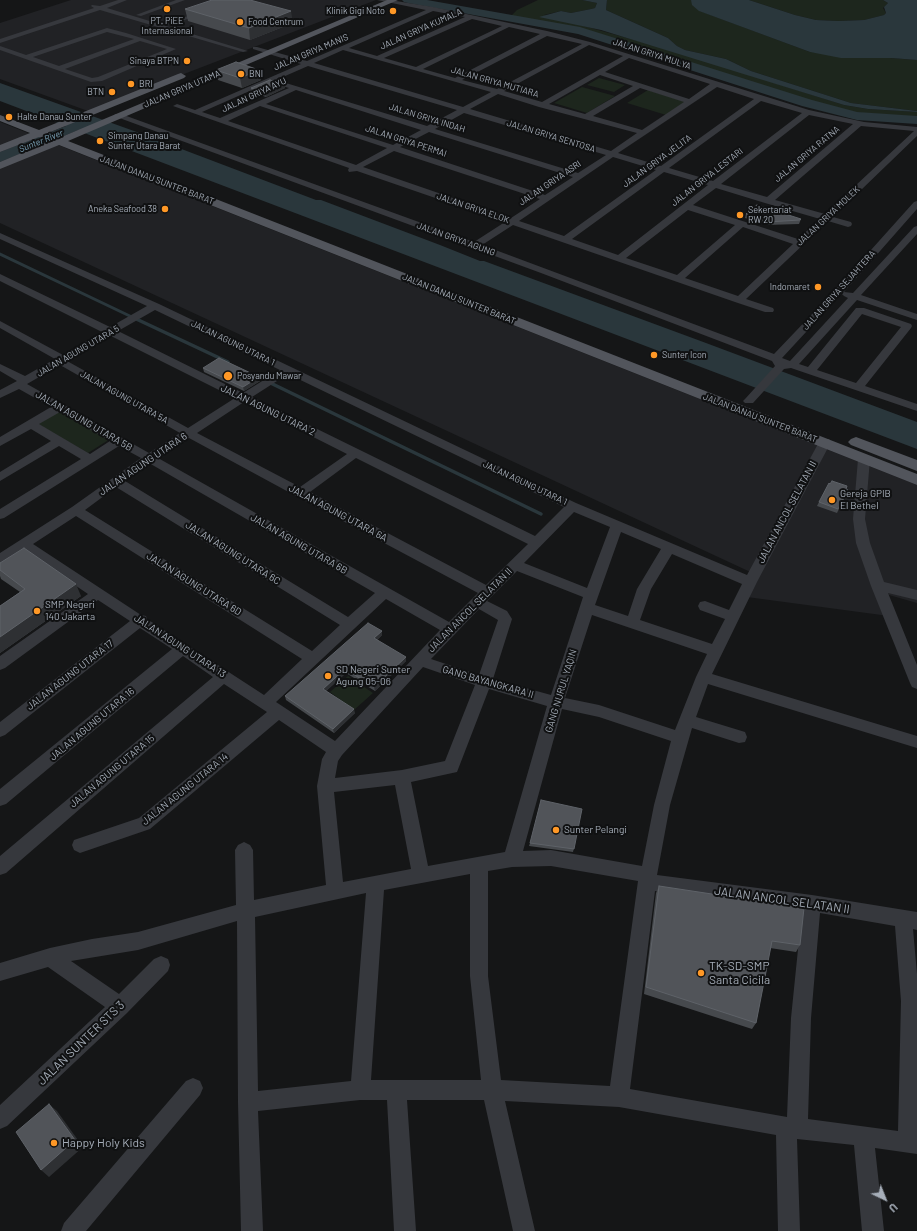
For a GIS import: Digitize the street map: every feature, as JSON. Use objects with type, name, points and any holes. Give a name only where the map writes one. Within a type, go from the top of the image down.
[{"type":"main road","points":[[307,27],[376,0]]},
{"type":"main road","name":"JALAN GRIYA UTAMA","points":[[55,134],[81,132],[392,1]]},
{"type":"main road","points":[[232,56],[270,42]]},
{"type":"main road","name":"JALAN GRIYA UTAMA","points":[[55,134],[88,114],[190,73]]},
{"type":"main road","name":"JALAN DANAU SUNTER BARAT","points":[[0,109],[55,134],[512,315],[668,382],[825,442],[917,480]]},
{"type":"main road","name":"JALAN DANAU SUNTER BARAT","points":[[0,118],[55,134]]},
{"type":"main road","points":[[0,148],[55,134]]},
{"type":"main road","points":[[0,166],[55,134]]},
{"type":"main road","name":"JALAN DANAU SUNTER BARAT","points":[[512,315],[753,397],[917,466]]},
{"type":"street","points":[[0,41],[100,6],[112,0]]},
{"type":"street","points":[[0,37],[124,0]]},
{"type":"street","points":[[138,15],[182,0]]},
{"type":"street","name":"JALAN GRIYA MULYA","points":[[380,0],[433,9],[588,43],[808,112],[859,123],[917,129]]},
{"type":"street","points":[[215,1],[229,2]]},
{"type":"street","points":[[169,24],[229,2]]},
{"type":"street","points":[[100,6],[138,15],[250,49]]},
{"type":"street","points":[[100,6],[250,49]]},
{"type":"street","name":"JALAN GRIYA MANIS","points":[[196,112],[433,9]]},
{"type":"street","name":"JALAN GRIYA KUMALA","points":[[378,58],[471,17]]},
{"type":"street","points":[[416,69],[508,25]]},
{"type":"street","points":[[0,48],[88,80],[94,80],[173,49],[105,30],[27,57]]},
{"type":"street","points":[[456,80],[547,33]]},
{"type":"street","points":[[58,69],[140,39]]},
{"type":"street","points":[[348,172],[588,43]]},
{"type":"street","name":"JALAN GRIYA MUTIARA","points":[[342,48],[644,133]]},
{"type":"street","name":"JALAN GRIYA SENTOSA","points":[[250,49],[270,52],[848,224]]},
{"type":"street","points":[[542,104],[628,56]]},
{"type":"street","points":[[599,72],[690,102]]},
{"type":"street","name":"JALAN GRIYA INDAH","points":[[270,80],[579,176]]},
{"type":"street","name":"JALAN GRIYA ASRI","points":[[475,246],[716,84]]},
{"type":"street","points":[[586,117],[640,85]]},
{"type":"street","name":"JALAN GRIYA AYU","points":[[221,122],[295,88]]},
{"type":"street","name":"JALAN GRIYA JELITA","points":[[565,240],[760,98]]},
{"type":"street","name":"JALAN GRIYA PERMAI","points":[[260,104],[546,198]]},
{"type":"street","name":"JALAN GRIYA ELOK","points":[[177,106],[769,310]]},
{"type":"street","name":"JALAN GRIYA LESTARI","points":[[619,259],[808,112]]},
{"type":"street","name":"JALAN GRIYA AGUNG","points":[[114,118],[475,246],[778,365],[792,365]]},
{"type":"street","name":"JALAN GRIYA RATNA","points":[[768,201],[859,123]]},
{"type":"street","name":"JALAN GRIYA MOLEK","points":[[739,300],[917,132]]},
{"type":"street","name":"JALAN GRIYA SEJAHTERA","points":[[753,397],[839,291],[917,204]]},
{"type":"street","points":[[686,206],[800,243]]},
{"type":"street","points":[[678,279],[741,224]]},
{"type":"street","name":"JALAN GRIYA SEJAHTERA","points":[[792,365],[917,229]]},
{"type":"street","name":"JALAN AGUNG UTARA 1","points":[[0,236],[155,306],[284,372],[572,506]]},
{"type":"street","name":"JALAN AGUNG UTARA 2","points":[[0,277],[537,543]]},
{"type":"street","points":[[839,291],[917,317]]},
{"type":"street","name":"JALAN AGUNG UTARA 5","points":[[0,395],[155,306]]},
{"type":"street","points":[[810,371],[860,310],[907,326],[859,387]]},
{"type":"street","name":"JALAN AGUNG UTARA 5A","points":[[0,324],[188,433]]},
{"type":"street","points":[[792,365],[917,408]]},
{"type":"street","name":"JALAN AGUNG UTARA 5B","points":[[0,367],[60,407],[149,458]]},
{"type":"street","name":"JALAN AGUNG UTARA 6","points":[[0,559],[76,510],[149,458],[284,372]]},
{"type":"street","points":[[0,442],[60,407]]},
{"type":"street","points":[[31,424],[90,459]]},
{"type":"street","name":"JALAN AGUNG UTARA 6A","points":[[188,433],[300,493],[483,597],[505,619],[484,682]]},
{"type":"street","points":[[0,476],[59,441]]},
{"type":"street","points":[[0,515],[118,441]]},
{"type":"street","name":"JALAN ANCOL SELATAN II","points":[[619,1097],[648,879],[662,805],[680,738],[703,677],[750,582],[825,442]]},
{"type":"street","points":[[300,493],[356,453]]},
{"type":"street","name":"JALAN AGUNG UTARA 6B","points":[[149,458],[450,629]]},
{"type":"street","points":[[864,459],[859,519],[863,543],[878,586],[917,683]]},
{"type":"street","name":"JALAN AGUNG UTARA 6C","points":[[117,482],[349,624]]},
{"type":"street","points":[[572,506],[750,582]]},
{"type":"street","name":"JALAN ANCOL SELATAN II","points":[[335,892],[325,786],[330,759],[336,750],[450,629],[515,566],[572,506]]},
{"type":"street","name":"JALAN AGUNG UTARA 6D","points":[[76,510],[312,658]]},
{"type":"street","name":"GANG NURUL YAQIN","points":[[512,859],[556,702],[589,602],[617,526]]},
{"type":"street","name":"JALAN AGUNG UTARA 13","points":[[23,544],[141,620],[336,750]]},
{"type":"street","points":[[632,624],[644,589],[669,548]]},
{"type":"street","points":[[515,566],[632,624],[716,651]]},
{"type":"street","points":[[878,586],[917,595]]},
{"type":"street","points":[[266,703],[312,658],[384,592]]},
{"type":"street","points":[[0,664],[99,593]]},
{"type":"street","points":[[704,606],[733,617]]},
{"type":"street","name":"JALAN AGUNG UTARA 17","points":[[0,730],[141,620]]},
{"type":"street","name":"JALAN AGUNG UTARA 16","points":[[0,799],[183,648]]},
{"type":"street","name":"GANG BAYANGKARA II","points":[[421,661],[484,682],[556,702],[599,711],[680,738]]},
{"type":"street","name":"JALAN AGUNG UTARA 15","points":[[2,861],[224,676]]},
{"type":"street","points":[[703,677],[917,742]]},
{"type":"street","points":[[325,786],[402,777],[451,767],[484,682]]},
{"type":"street","name":"JALAN AGUNG UTARA 14","points":[[80,845],[144,824],[278,712]]},
{"type":"street","points":[[687,720],[739,737]]},
{"type":"street","points":[[402,777],[421,876]]},
{"type":"street","points":[[244,850],[244,911],[248,1014],[248,1102],[252,1231]]},
{"type":"street","name":"JALAN ANCOL SELATAN II","points":[[0,972],[50,957],[92,948],[138,941],[244,911],[376,884],[512,859],[551,858],[648,879],[812,903],[910,920]]},
{"type":"street","points":[[479,865],[479,976],[492,1090],[524,1231]]},
{"type":"street","points":[[360,1090],[376,884]]},
{"type":"street","points":[[789,1231],[791,1128],[812,903]]},
{"type":"street","points":[[248,1102],[360,1090],[492,1090],[619,1097],[791,1128],[913,1143],[910,920]]},
{"type":"street","points":[[50,957],[72,974],[85,981],[120,1006]]},
{"type":"street","name":"JALAN SUNTER STS 3","points":[[0,1119],[120,1006],[161,965]]},
{"type":"street","points":[[72,1231],[193,1088]]},
{"type":"street","points":[[396,1090],[405,1231]]},
{"type":"street","points":[[863,1136],[873,1231]]},
{"type":"shaded area","points":[[71,0],[376,0],[88,111],[0,79],[0,23]]},
{"type":"shaded area","points":[[538,0],[582,0],[597,3],[595,8],[591,9],[571,13],[561,11],[544,15],[671,50],[844,105],[868,109],[917,112],[917,117],[849,112],[825,107],[585,31],[510,17],[517,10]]},
{"type":"shaded area","points":[[582,0],[607,0],[606,10],[668,38],[677,46],[685,50],[726,59],[751,71],[851,103],[917,112],[868,109],[844,105],[601,30],[539,17],[561,11],[571,13],[591,9],[595,8],[597,3]]},
{"type":"shaded area","points":[[607,0],[691,0],[700,11],[810,52],[917,60],[917,111],[851,103],[751,71],[726,59],[685,50],[677,46],[668,38],[606,10]]},
{"type":"shaded area","points":[[691,0],[749,0],[795,15],[816,20],[838,21],[864,20],[884,15],[886,13],[884,7],[888,3],[883,0],[917,0],[917,60],[891,58],[841,58],[810,52],[699,11],[692,5]]},
{"type":"shaded area","points":[[749,0],[883,0],[888,3],[883,8],[886,13],[884,15],[864,20],[838,21],[816,20],[795,15]]},
{"type":"shaded area","points":[[599,78],[625,85],[614,92],[587,85]]},
{"type":"shaded area","points":[[0,83],[134,131],[316,200],[321,200],[480,261],[484,261],[917,422],[917,449],[0,101]]},
{"type":"shaded area","points":[[582,87],[615,96],[587,113],[554,103]]},
{"type":"shaded area","points":[[648,90],[686,102],[666,115],[627,103]]},
{"type":"shaded area","points":[[0,122],[917,485],[917,603],[882,593],[889,616],[747,597],[759,576],[0,223]]},
{"type":"shaded area","points":[[60,411],[110,439],[88,453],[38,424]]},
{"type":"shaded area","points":[[348,676],[373,693],[354,710],[330,692]]},
{"type":"building","points":[[212,0],[250,0],[291,11],[249,28],[185,9]]},
{"type":"building","points":[[236,62],[259,70],[240,78],[216,70]]},
{"type":"building","points":[[270,80],[284,85],[265,93],[251,88]]},
{"type":"building","points":[[757,205],[801,219],[767,222],[765,219],[746,214]]},
{"type":"building","points":[[219,358],[259,377],[243,387],[203,368]]},
{"type":"building","name":"Gereja GPIB El Bethel","points":[[832,481],[847,486],[846,489],[848,490],[838,509],[819,502],[829,483],[830,484]]},
{"type":"building","points":[[24,548],[76,584],[0,637],[0,606],[25,589],[0,570],[0,563]]},
{"type":"building","name":"SD Negeri Sunter Agung 05-06","points":[[368,623],[382,631],[374,638],[406,657],[374,687],[345,669],[323,689],[354,709],[333,729],[285,696]]},
{"type":"building","name":"Sunter Pelangi","points":[[541,800],[582,809],[574,849],[530,843]]},
{"type":"building","name":"TK-SD-SMP Santa Cicila","points":[[659,886],[804,908],[800,945],[772,941],[756,1023],[646,987]]},
{"type":"building","name":"Happy Holy Kids","points":[[49,1104],[75,1140],[41,1170],[16,1132]]},
{"type":"waterway","points":[[408,0],[580,31],[807,103],[857,116],[917,120]]},
{"type":"waterway","name":"Sunter River","points":[[0,157],[81,124]]},
{"type":"waterway","points":[[0,254],[134,318]]},
{"type":"waterway","points":[[132,317],[228,362]]},
{"type":"waterway","points":[[254,375],[541,514]]},
{"type":"place","name":"PT. PiEE Internasional","points":[[167,9]]},
{"type":"place","name":"Klinik Gigi Noto","points":[[393,11]]},
{"type":"place","name":"Food Centrum","points":[[240,22]]},
{"type":"place","name":"Sinaya BTPN","points":[[187,61]]},
{"type":"place","name":"BNI","points":[[241,74]]},
{"type":"place","name":"BRI","points":[[131,84]]},
{"type":"place","name":"BTN","points":[[112,92]]},
{"type":"place","name":"Halte Danau Sunter","points":[[9,117]]},
{"type":"place","name":"Simpang Danau Sunter Utara Barat","points":[[100,141]]},
{"type":"place","name":"Aneka Seafood 38","points":[[165,209]]},
{"type":"place","name":"Sekertariat RW 20","points":[[740,215]]},
{"type":"place","name":"Indomaret","points":[[818,287]]},
{"type":"place","name":"Sunter Icon","points":[[654,355]]},
{"type":"place","name":"Posyandu Mawar","points":[[228,376]]},
{"type":"place","name":"Gereja GPIB El Bethel","points":[[832,500]]},
{"type":"place","name":"SMP Negeri 140 Jakarta","points":[[37,611]]},
{"type":"place","name":"SD Negeri Sunter Agung 05-06","points":[[328,676]]},
{"type":"place","name":"Sunter Pelangi","points":[[556,830]]},
{"type":"place","name":"TK-SD-SMP Santa Cicila","points":[[701,973]]},
{"type":"place","name":"Happy Holy Kids","points":[[54,1143]]}]
